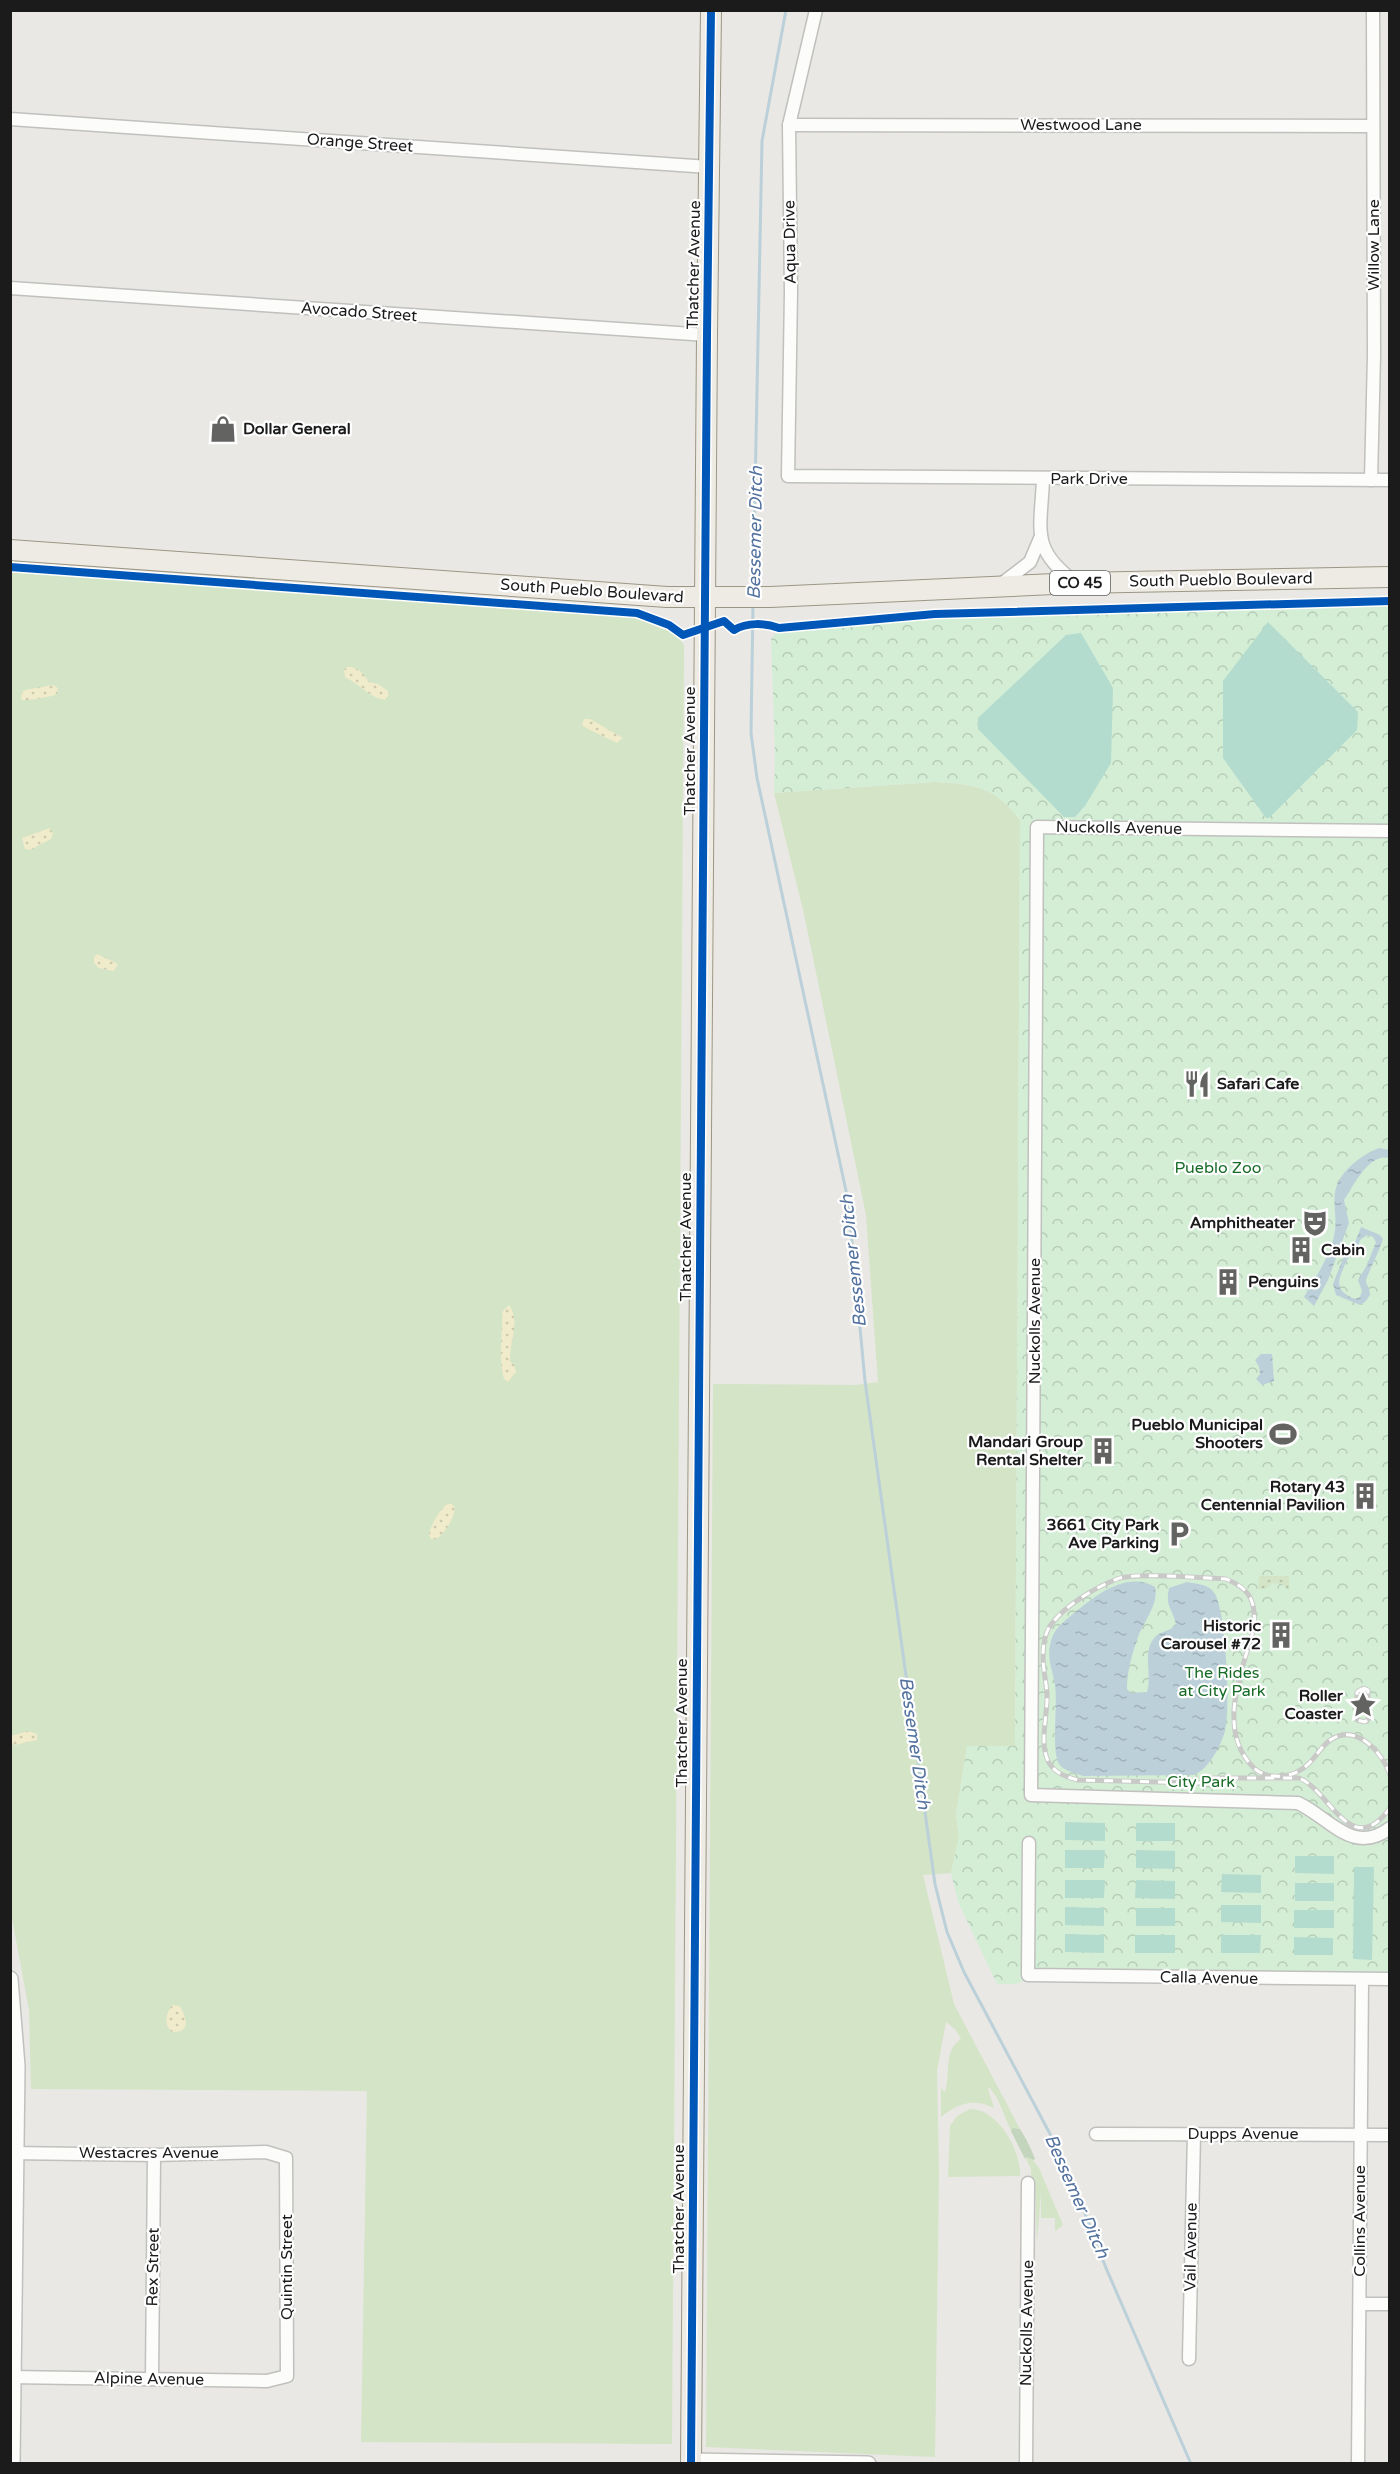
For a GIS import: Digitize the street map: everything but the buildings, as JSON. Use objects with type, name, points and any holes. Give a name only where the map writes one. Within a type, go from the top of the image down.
[{"type":"main road","name":"Thatcher Avenue","points":[[691,2462],[706,335],[711,10]]},
{"type":"main road","name":"South Pueblo Boulevard","points":[[10,550],[705,598],[1076,583],[1389,577]]},
{"type":"street","name":"Aqua Drive","points":[[788,476],[791,292],[789,125],[816,10]]},
{"type":"street","name":"Willow Lane","points":[[1371,480],[1374,355],[1373,10]]},
{"type":"street","name":"Orange Street","points":[[10,119],[710,167]]},
{"type":"street","name":"Westwood Lane","points":[[789,125],[1373,126]]},
{"type":"street","name":"Avocado Street","points":[[10,288],[706,335]]},
{"type":"street","name":"Park Drive","points":[[788,476],[1389,480]]},
{"type":"street","points":[[997,587],[1030,562],[1038,547],[1041,535],[1043,479]]},
{"type":"street","points":[[1041,535],[1047,556],[1055,567],[1076,583]]},
{"type":"street","name":"Nuckolls Avenue","points":[[1389,831],[1037,827],[1031,1779],[1031,1795],[1299,1803],[1310,1808],[1338,1830],[1353,1837],[1380,1836],[1389,1828]]},
{"type":"street","name":"Calla Avenue","points":[[1029,1843],[1028,1976],[1389,1979]]},
{"type":"street","points":[[10,1979],[17,2066],[13,2153],[12,2463]]},
{"type":"street","name":"Collins Avenue","points":[[1358,2463],[1362,1979]]},
{"type":"street","name":"Dupps Avenue","points":[[1096,2134],[1389,2135]]},
{"type":"street","name":"Vail Avenue","points":[[1189,2359],[1194,2134]]},
{"type":"street","name":"Westacres Avenue","points":[[13,2153],[154,2155],[266,2152],[286,2158]]},
{"type":"street","name":"Rex Street","points":[[152,2379],[154,2155]]},
{"type":"street","name":"Quintin Street","points":[[286,2158],[287,2376]]},
{"type":"street","name":"Nuckolls Avenue","points":[[1026,2463],[1028,2183]]},
{"type":"street","points":[[1360,2304],[1389,2304]]},
{"type":"street","name":"Alpine Avenue","points":[[12,2377],[267,2381],[287,2376]]},
{"type":"street","points":[[691,2462],[868,2463]]},
{"type":"green space","points":[[11,570],[650,618],[674,632],[684,645],[672,2444],[361,2442],[367,2091],[31,2089],[29,2010],[11,1913]]},
{"type":"green space","name":"City Park","points":[[1389,601],[1389,1972],[1049,1970],[1016,1984],[997,1984],[958,1902],[951,1873],[959,1837],[956,1814],[967,1746],[1015,1746],[1020,820],[1002,800],[993,794],[962,784],[935,782],[774,793],[771,639],[779,628],[935,614]]},
{"type":"green space","points":[[1268,622],[1358,712],[1357,730],[1269,818],[1266,818],[1223,758],[1223,681]]},
{"type":"green space","points":[[1081,633],[1113,688],[1111,763],[1085,806],[1075,817],[1064,817],[978,729],[978,718],[1066,635]]},
{"type":"green space","points":[[935,782],[962,784],[983,789],[1002,800],[1020,820],[1015,1746],[967,1746],[956,1814],[959,1837],[951,1873],[923,1875],[954,2004],[1020,2129],[1014,2128],[1011,2131],[997,2098],[989,2087],[994,2108],[980,2103],[960,2105],[941,2117],[941,2088],[945,2092],[952,2049],[961,2039],[955,2029],[946,2022],[937,2071],[939,2174],[935,2457],[706,2447],[713,1384],[856,1385],[878,1382],[866,1215],[804,914],[774,793]]},
{"type":"green space","points":[[1259,1576],[1289,1576],[1289,1590],[1282,1584],[1272,1583],[1266,1589],[1258,1589]]},
{"type":"green space","points":[[1065,1822],[1105,1823],[1105,1841],[1065,1840]]},
{"type":"green space","points":[[1136,1823],[1175,1823],[1175,1841],[1136,1841]]},
{"type":"green space","points":[[1065,1850],[1105,1850],[1104,1868],[1065,1868]]},
{"type":"green space","points":[[1136,1850],[1175,1851],[1175,1869],[1136,1868]]},
{"type":"green space","points":[[1295,1856],[1334,1856],[1334,1874],[1295,1873]]},
{"type":"green space","points":[[1354,1867],[1374,1867],[1372,1960],[1353,1959]]},
{"type":"green space","points":[[1222,1874],[1261,1875],[1261,1893],[1221,1892]]},
{"type":"green space","points":[[1065,1880],[1105,1880],[1104,1898],[1065,1898]]},
{"type":"green space","points":[[1136,1880],[1175,1881],[1175,1899],[1135,1898]]},
{"type":"green space","points":[[1295,1883],[1334,1883],[1334,1901],[1295,1901]]},
{"type":"green space","points":[[1221,1905],[1261,1905],[1261,1923],[1221,1922]]},
{"type":"green space","points":[[1065,1907],[1104,1908],[1104,1926],[1065,1925]]},
{"type":"green space","points":[[1136,1908],[1175,1908],[1175,1926],[1136,1926]]},
{"type":"green space","points":[[1294,1910],[1334,1910],[1334,1928],[1294,1928]]},
{"type":"green space","points":[[1065,1934],[1104,1935],[1104,1953],[1065,1952]]},
{"type":"green space","points":[[1135,1935],[1175,1935],[1175,1953],[1135,1953]]},
{"type":"green space","points":[[1221,1935],[1261,1935],[1260,1953],[1221,1953]]},
{"type":"green space","points":[[1294,1937],[1333,1938],[1333,1955],[1294,1955]]},
{"type":"green space","points":[[970,2109],[990,2116],[1006,2133],[1017,2155],[1020,2176],[948,2177],[950,2126],[957,2116]]},
{"type":"green space","points":[[1013,2128],[1020,2129],[1035,2159],[1026,2157],[1025,2159],[1011,2131]]},
{"type":"green space","points":[[1025,2157],[1033,2160],[1039,2168],[1063,2225],[1055,2231],[1055,2218],[1041,2218],[1041,2192],[1037,2243],[1035,2180],[1031,2176],[1031,2169]]},
{"type":"sand","points":[[347,667],[358,670],[369,682],[378,684],[388,691],[385,700],[374,696],[345,677],[344,670]]},
{"type":"sand","points":[[53,685],[58,688],[57,694],[22,700],[22,692],[25,690]]},
{"type":"sand","points":[[584,719],[590,719],[623,738],[617,743],[586,728],[582,725]]},
{"type":"sand","points":[[50,828],[53,834],[51,839],[30,850],[25,849],[22,838]]},
{"type":"sand","points":[[97,954],[118,964],[114,971],[99,968],[94,963],[94,957]]},
{"type":"sand","points":[[509,1305],[514,1318],[510,1361],[516,1372],[508,1382],[504,1379],[502,1371],[501,1354],[502,1312]]},
{"type":"sand","points":[[447,1504],[452,1504],[455,1508],[451,1521],[440,1536],[431,1539],[429,1535],[433,1523]]},
{"type":"sand","points":[[28,1731],[37,1734],[37,1740],[15,1745],[11,1743],[11,1736]]},
{"type":"sand","points":[[172,2005],[180,2006],[186,2023],[183,2030],[172,2032],[169,2029],[166,2022]]},
{"type":"water","points":[[1379,1148],[1389,1150],[1389,1158],[1375,1160],[1369,1165],[1344,1200],[1349,1223],[1328,1280],[1314,1306],[1304,1297],[1331,1248],[1335,1225],[1336,1188],[1343,1175],[1353,1164]]},
{"type":"water","points":[[1361,1227],[1380,1235],[1383,1239],[1366,1281],[1370,1295],[1360,1305],[1336,1295],[1333,1284],[1346,1251],[1353,1248]],"holes":[[[1367,1235],[1373,1237],[1376,1242],[1358,1280],[1362,1291],[1360,1297],[1355,1299],[1342,1291],[1340,1277],[1348,1258],[1356,1254],[1360,1240]]]},
{"type":"water","points":[[1261,1354],[1272,1354],[1274,1381],[1262,1385],[1256,1379],[1260,1374],[1255,1360]]},
{"type":"water","points":[[1133,1582],[1155,1587],[1155,1600],[1136,1643],[1127,1682],[1127,1689],[1131,1693],[1147,1692],[1149,1648],[1156,1636],[1176,1624],[1168,1603],[1169,1588],[1187,1582],[1210,1588],[1215,1594],[1225,1640],[1227,1720],[1223,1737],[1213,1757],[1194,1775],[1083,1776],[1070,1772],[1059,1764],[1055,1748],[1056,1694],[1049,1653],[1054,1632],[1082,1606],[1112,1587]]},
{"type":"waterway","name":"Bessemer Ditch","points":[[753,591],[762,141],[786,10]]},
{"type":"waterway","name":"Bessemer Ditch","points":[[753,604],[751,733],[757,778],[848,1200],[865,1381],[935,1884],[947,1932],[964,1972],[1066,2164],[1106,2268],[1191,2464]]},
{"type":"railway","points":[[1390,1775],[1375,1750],[1359,1738],[1350,1735],[1341,1735],[1327,1742],[1307,1765],[1295,1773],[1273,1776],[1257,1771],[1253,1767],[1242,1752],[1236,1735],[1234,1718],[1239,1681],[1254,1628],[1253,1604],[1241,1587],[1226,1579],[1153,1576],[1117,1579],[1099,1587],[1063,1611],[1046,1633],[1043,1653],[1047,1693],[1044,1745],[1048,1761],[1061,1774],[1078,1780],[1199,1783],[1212,1778],[1299,1778],[1321,1795],[1342,1818],[1352,1825],[1364,1828],[1376,1823],[1390,1808]]},
{"type":"railway","points":[[1363,1688],[1368,1690],[1368,1719],[1365,1722],[1357,1720],[1357,1692],[1363,1688]]},
{"type":"cycle path","points":[[691,2464],[711,10]]},
{"type":"cycle path","points":[[10,567],[637,613],[669,625],[683,635],[724,621],[734,630],[739,627],[762,624],[779,628],[935,614],[1390,601]]},
{"type":"place","name":"Dollar General","points":[[223,429]]},
{"type":"place","name":"Safari Cafe","points":[[1197,1084]]},
{"type":"place","name":"Amphitheater","points":[[1315,1223]]},
{"type":"place","name":"Cabin","points":[[1301,1250]]},
{"type":"place","name":"Penguins","points":[[1228,1282]]},
{"type":"place","name":"Pueblo Municipal Shooters","points":[[1283,1434]]},
{"type":"place","name":"Mandari Group Rental Shelter","points":[[1103,1451]]},
{"type":"place","name":"Rotary 43 Centennial Pavilion","points":[[1365,1496]]},
{"type":"place","name":"3661 City Park Ave Parking","points":[[1179,1534]]},
{"type":"place","name":"Historic Carousel #72","points":[[1281,1635]]},
{"type":"place","name":"Roller Coaster","points":[[1363,1705]]},
{"type":"park label","name":"Pueblo Zoo","points":[[1218,1168]]},
{"type":"park label","name":"The Rides at City Park","points":[[1222,1682]]}]
